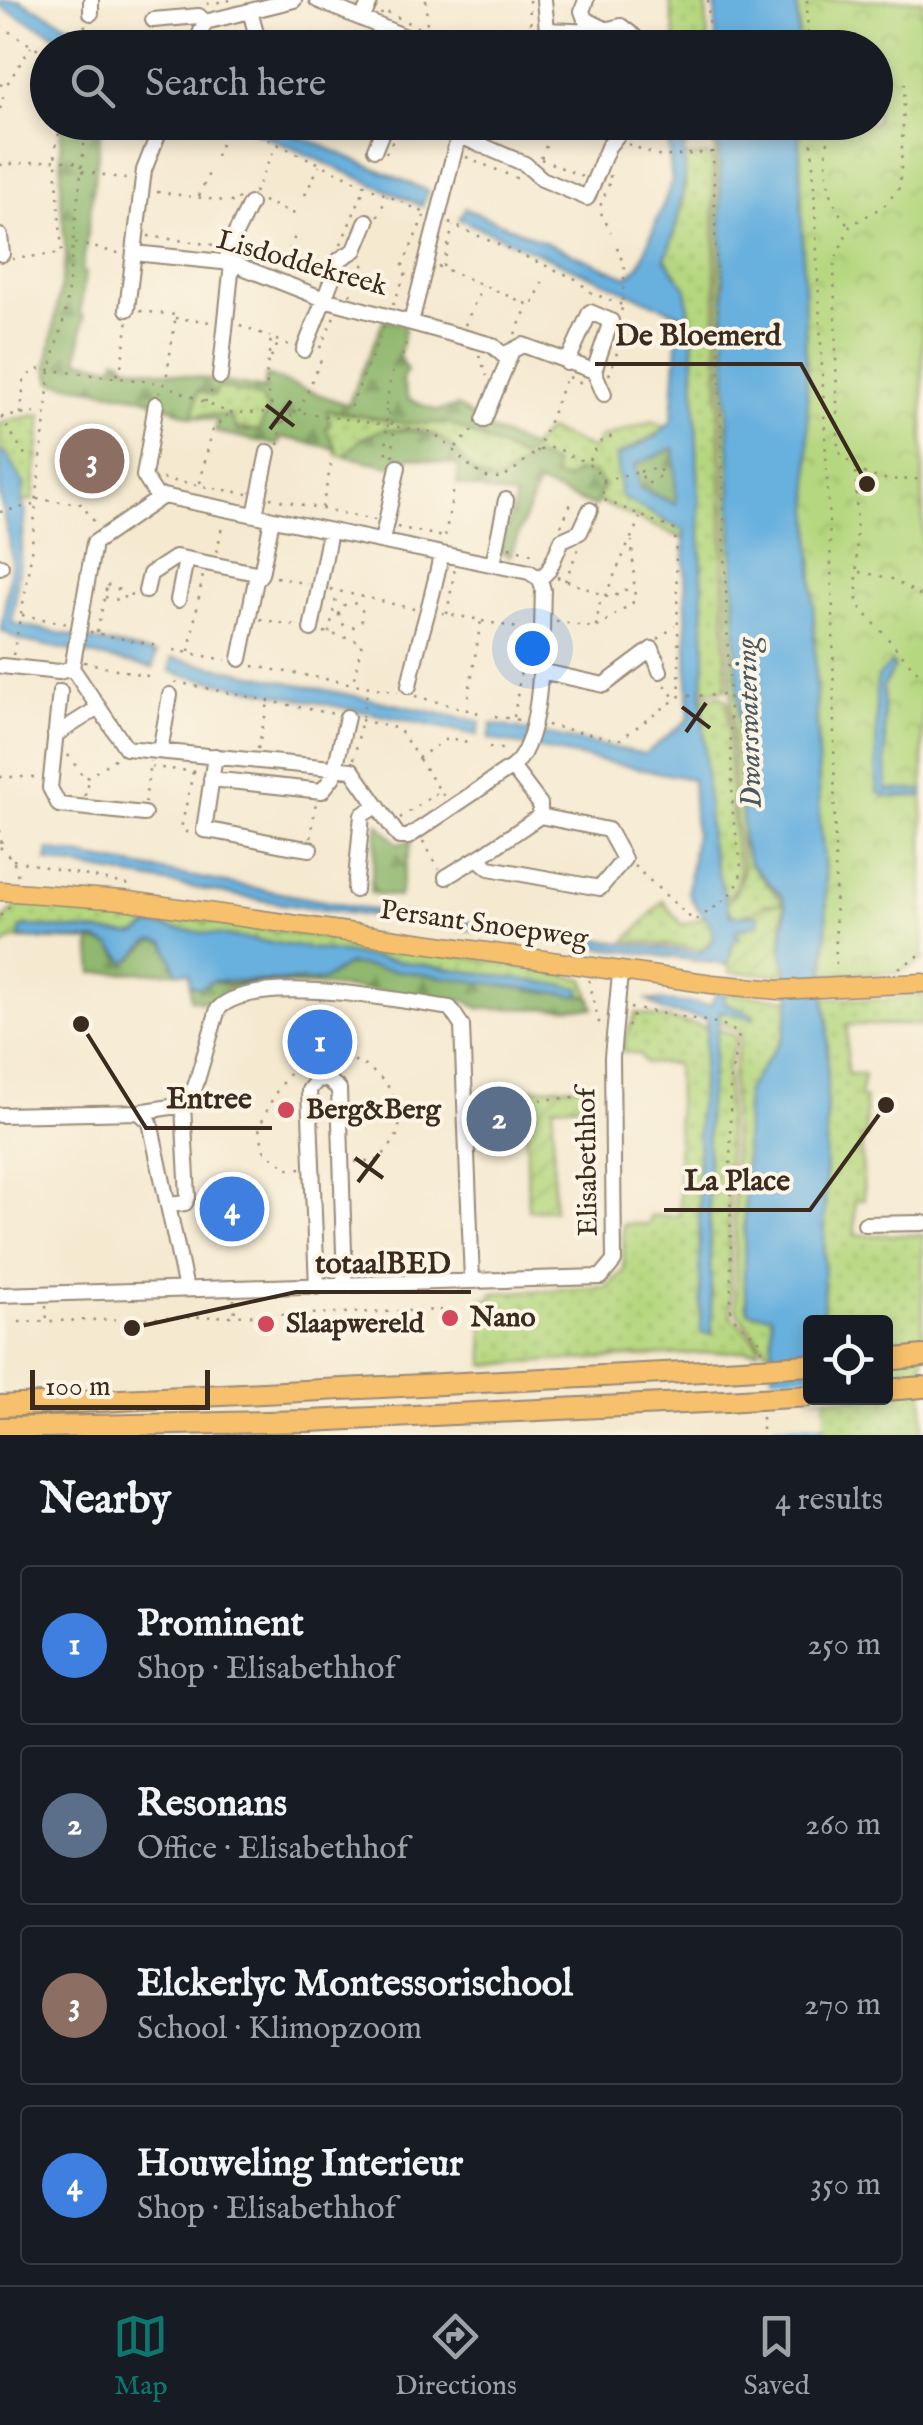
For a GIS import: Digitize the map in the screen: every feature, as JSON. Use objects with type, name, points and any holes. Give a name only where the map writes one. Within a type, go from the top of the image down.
[{"type":"highway","points":[[893,1359],[923,1356]]},
{"type":"highway","points":[[0,1406],[803,1365]]},
{"type":"highway","points":[[893,1389],[923,1387]]},
{"type":"highway","points":[[0,1428],[310,1421],[803,1396]]},
{"type":"main road","name":"Persant Snoepweg","points":[[0,878],[68,893],[620,974],[778,990],[832,984],[895,986],[923,982]]},
{"type":"main road","points":[[0,878],[0,889]]},
{"type":"main road","name":"Persant Snoepweg","points":[[0,889],[68,893]]},
{"type":"main road","name":"Persant Snoepweg","points":[[895,986],[923,970]]},
{"type":"street","points":[[204,22],[294,0]]},
{"type":"street","points":[[317,0],[389,30]]},
{"type":"street","points":[[362,19],[371,0]]},
{"type":"street","points":[[544,0],[547,30]]},
{"type":"street","points":[[563,30],[584,6]]},
{"type":"street","points":[[584,6],[586,19],[603,28]]},
{"type":"street","points":[[250,11],[255,30]]},
{"type":"street","points":[[152,20],[199,16],[204,22]]},
{"type":"street","points":[[201,30],[204,22]]},
{"type":"street","points":[[582,30],[621,26],[626,30]]},
{"type":"street","points":[[127,309],[129,253],[136,234],[142,186],[156,140]]},
{"type":"street","points":[[376,149],[379,140]]},
{"type":"street","points":[[413,329],[457,140]]},
{"type":"street","points":[[479,140],[542,179],[587,198],[608,147],[616,140]]},
{"type":"street","points":[[220,377],[229,246],[252,200]]},
{"type":"street","points":[[304,350],[340,259],[355,250],[367,221]]},
{"type":"street","points":[[0,236],[2,254]]},
{"type":"street","name":"Lisdoddekreek","points":[[129,253],[229,263],[413,329],[492,345],[503,355],[523,345],[570,364]]},
{"type":"street","points":[[594,371],[570,364],[590,312],[612,322],[594,371],[604,394]]},
{"type":"street","points":[[484,420],[511,353]]},
{"type":"street","points":[[156,404],[144,476],[155,493],[546,574]]},
{"type":"street","points":[[255,515],[268,452]]},
{"type":"street","points":[[382,542],[392,467]]},
{"type":"street","points":[[155,493],[94,543],[73,661],[98,708],[129,749],[352,770],[399,837],[417,831],[512,767],[526,750],[540,671],[536,627],[546,574],[562,540],[580,532],[590,510]]},
{"type":"street","points":[[494,564],[506,500]]},
{"type":"street","points":[[240,659],[272,519]]},
{"type":"street","points":[[311,630],[330,530]]},
{"type":"street","points":[[409,686],[422,620],[431,612],[441,554]]},
{"type":"street","points":[[146,591],[150,574],[176,557],[261,574]]},
{"type":"street","points":[[178,600],[186,559]]},
{"type":"street","points":[[540,671],[604,685],[652,649],[660,670]]},
{"type":"street","points":[[1,669],[53,671],[73,661]]},
{"type":"street","points":[[156,751],[169,686]]},
{"type":"street","points":[[60,692],[50,788],[59,804],[144,814]]},
{"type":"street","points":[[55,735],[98,708]]},
{"type":"street","points":[[212,777],[322,791],[333,777],[354,719]]},
{"type":"street","points":[[214,756],[204,830],[252,834],[272,844],[310,849]]},
{"type":"street","points":[[512,767],[540,804],[540,816]]},
{"type":"street","points":[[355,890],[362,815],[376,806]]},
{"type":"street","points":[[446,878],[540,816],[608,830],[624,859],[600,888],[489,868],[482,862],[484,854]]},
{"type":"street","name":"Elisabethhof","points":[[0,1295],[601,1276],[614,1261],[612,1097],[620,974]]},
{"type":"street","points":[[170,1205],[188,1198],[183,1105],[195,1087],[218,1010],[248,992],[348,992],[450,1008],[462,1026],[472,1281]]},
{"type":"street","points":[[317,1287],[310,1090],[317,1080],[328,1079],[339,1089],[345,1286]]},
{"type":"street","points":[[0,1116],[138,1112],[183,1105]]},
{"type":"street","points":[[138,1112],[150,1122],[186,1290]]},
{"type":"street","points":[[866,1224],[923,1223]]},
{"type":"path","points":[[426,0],[427,28]]},
{"type":"path","points":[[530,0],[531,30]]},
{"type":"path","points":[[708,0],[709,30]]},
{"type":"path","points":[[807,0],[808,30]]},
{"type":"path","points":[[180,30],[184,16]]},
{"type":"path","points":[[0,26],[30,45]]},
{"type":"path","points":[[0,109],[2,86],[30,49]]},
{"type":"path","points":[[905,82],[900,187],[885,205],[850,226],[834,262],[838,451],[856,471],[879,480],[923,478]]},
{"type":"path","points":[[59,140],[56,160],[62,250]]},
{"type":"path","points":[[16,642],[50,370],[65,316],[75,244],[84,140]]},
{"type":"path","points":[[216,156],[223,140]]},
{"type":"path","points":[[268,140],[574,278],[592,293],[622,306]]},
{"type":"path","points":[[531,170],[547,140]]},
{"type":"path","points":[[620,140],[662,156],[714,152]]},
{"type":"path","points":[[624,859],[656,882],[694,922],[729,899],[742,876],[733,816],[713,140]]},
{"type":"path","points":[[812,140],[833,611],[832,984]]},
{"type":"path","points":[[827,140],[830,194],[839,216],[850,226]]},
{"type":"path","points":[[252,200],[277,144]]},
{"type":"path","points":[[454,152],[594,181]]},
{"type":"path","points":[[0,165],[56,160],[82,163]]},
{"type":"path","points":[[306,196],[320,164]]},
{"type":"path","points":[[81,170],[199,197],[232,202],[234,197],[252,200],[297,215]]},
{"type":"path","points":[[199,197],[209,173]]},
{"type":"path","points":[[336,270],[334,258],[366,186]]},
{"type":"path","points":[[367,221],[374,224],[387,195]]},
{"type":"path","points":[[599,209],[611,232]]},
{"type":"path","points":[[443,268],[453,225]]},
{"type":"path","points":[[136,234],[229,246],[283,264]]},
{"type":"path","points":[[277,280],[296,234]]},
{"type":"path","points":[[75,244],[129,253]]},
{"type":"path","points":[[618,247],[624,269],[621,296]]},
{"type":"path","points":[[2,254],[8,259],[73,250]]},
{"type":"path","points":[[268,452],[276,453],[281,424],[298,412],[322,358],[316,356],[365,261],[355,250]]},
{"type":"path","points":[[426,261],[532,306],[543,281]]},
{"type":"path","points":[[460,336],[482,285]]},
{"type":"path","points":[[114,378],[121,367],[127,309],[223,321],[304,350]]},
{"type":"path","points":[[161,383],[166,380],[176,318]]},
{"type":"path","points":[[392,467],[384,424],[391,375],[413,329]]},
{"type":"path","points":[[271,338],[264,388],[271,412],[281,424]]},
{"type":"path","points":[[268,362],[279,341]]},
{"type":"path","points":[[477,350],[490,381],[498,385]]},
{"type":"path","points":[[536,454],[570,364]]},
{"type":"path","points":[[121,367],[133,378]]},
{"type":"path","points":[[21,414],[24,379],[36,370],[50,370],[161,383],[229,413],[298,412],[430,432],[455,448],[478,473],[492,478],[507,475],[536,454],[553,448],[588,461],[604,480],[602,499],[675,530],[677,698]]},
{"type":"path","points":[[205,403],[220,377]]},
{"type":"path","points":[[386,408],[392,425],[392,467]]},
{"type":"path","points":[[29,462],[0,417],[44,412]]},
{"type":"path","points":[[155,493],[166,477],[200,484],[212,432],[229,413]]},
{"type":"path","points":[[455,448],[484,420]]},
{"type":"path","points":[[588,461],[600,442],[618,433]]},
{"type":"path","points":[[322,509],[332,459]]},
{"type":"path","points":[[856,471],[857,604],[923,678]]},
{"type":"path","points":[[604,480],[638,473]]},
{"type":"path","points":[[441,554],[454,488]]},
{"type":"path","points":[[562,540],[558,535],[572,501]]},
{"type":"path","points":[[0,512],[35,502],[81,504],[105,535]]},
{"type":"path","points":[[188,652],[226,509]]},
{"type":"path","points":[[374,520],[376,510]]},
{"type":"path","points":[[596,628],[603,597],[640,518]]},
{"type":"path","points":[[565,581],[582,540],[580,532]]},
{"type":"path","points":[[261,574],[431,612],[536,627],[596,628],[635,601],[632,540]]},
{"type":"path","points":[[497,544],[535,553],[546,574],[603,597],[614,598],[634,587]]},
{"type":"path","points":[[624,550],[633,550]]},
{"type":"path","points":[[447,614],[458,557]]},
{"type":"path","points":[[858,572],[890,578],[923,597]]},
{"type":"path","points":[[87,581],[126,588],[125,593]]},
{"type":"path","points":[[97,634],[107,585]]},
{"type":"path","points":[[329,633],[338,591]]},
{"type":"path","points":[[334,612],[340,613],[354,604],[356,596]]},
{"type":"path","points":[[348,627],[356,626],[362,616],[354,604]]},
{"type":"path","points":[[340,613],[348,627],[346,637]]},
{"type":"path","points":[[21,614],[78,632],[158,646]]},
{"type":"path","points":[[249,616],[362,642],[353,684]]},
{"type":"path","points":[[479,713],[468,711],[467,706],[481,620]]},
{"type":"path","points":[[652,649],[658,637],[677,624]]},
{"type":"path","points":[[514,720],[536,627]]},
{"type":"path","points":[[174,650],[467,706]]},
{"type":"path","points":[[73,661],[152,677]]},
{"type":"path","points":[[660,670],[677,698]]},
{"type":"path","points":[[169,686],[268,701],[399,729],[452,808]]},
{"type":"path","points":[[354,719],[363,714],[368,687]]},
{"type":"path","points":[[496,716],[618,740],[677,698],[730,695]]},
{"type":"path","points":[[256,760],[268,701]]},
{"type":"path","points":[[352,770],[354,719]]},
{"type":"path","points":[[55,735],[85,779],[129,749]]},
{"type":"path","points":[[418,758],[448,738],[472,744]]},
{"type":"path","points":[[489,747],[526,750]]},
{"type":"path","points":[[144,814],[156,751]]},
{"type":"path","points":[[150,767],[212,777]]},
{"type":"path","points":[[84,807],[90,776]]},
{"type":"path","points":[[0,777],[51,778]]},
{"type":"path","points":[[310,849],[317,790]]},
{"type":"path","points":[[390,824],[440,791]]},
{"type":"path","points":[[0,830],[1,848],[13,860]]},
{"type":"path","points":[[417,831],[446,878]]},
{"type":"path","points":[[636,1008],[722,1024],[736,1030],[740,1038],[730,1082],[731,1310],[761,1342],[762,1365]]},
{"type":"path","points":[[465,1102],[612,1097]]},
{"type":"path","points":[[234,1298],[235,1316]]},
{"type":"path","points":[[19,1322],[447,1310]]},
{"type":"path","points":[[762,1418],[762,1435]]},
{"type":"green space","points":[[670,0],[706,0],[707,30],[674,30]]},
{"type":"green space","points":[[797,0],[923,0],[923,960],[898,973],[821,974],[826,898],[820,823],[800,140],[893,140],[893,30],[798,30]]},
{"type":"green space","points":[[61,140],[100,140],[82,272],[85,273],[80,315],[84,316],[78,360],[114,366],[116,358],[126,365],[264,389],[266,375],[348,405],[384,319],[405,326],[399,357],[407,370],[402,380],[408,399],[437,411],[458,406],[486,428],[534,449],[522,458],[449,423],[402,423],[327,410],[330,425],[326,429],[337,449],[281,437],[278,445],[215,432],[217,421],[198,417],[230,416],[238,432],[259,430],[268,410],[260,397],[219,387],[213,396],[198,391],[193,417],[143,397],[51,382],[47,367],[66,255]]},
{"type":"green space","points":[[715,140],[719,140],[743,843],[750,864],[784,903],[734,917],[725,904],[734,895],[742,873],[735,814]]},
{"type":"green space","points":[[708,155],[712,160],[727,689],[702,692],[705,657],[693,339],[686,288],[665,259],[681,209],[684,157]]},
{"type":"green space","points":[[219,387],[260,397],[268,410],[259,430],[193,417],[197,390]]},
{"type":"green space","points":[[326,410],[402,423],[449,423],[522,458],[547,430],[594,449],[599,438],[653,421],[667,428],[618,455],[621,497],[684,531],[684,539],[597,501],[603,486],[576,472],[566,480],[554,477],[535,457],[506,478],[487,482],[474,475],[449,445],[436,436],[409,429],[380,433],[344,456],[337,454],[326,429]]},
{"type":"green space","points":[[42,414],[33,500],[21,503],[18,477],[6,452],[0,453],[0,422]]},
{"type":"green space","points":[[384,429],[441,439],[473,473],[487,480],[496,482],[535,457],[554,464],[554,477],[566,480],[576,472],[595,473],[603,486],[595,507],[538,484],[510,556],[500,553],[516,498],[457,484],[459,466],[412,457],[391,466],[344,456],[362,438]]},
{"type":"green space","points":[[674,448],[677,504],[639,488],[635,464]]},
{"type":"green space","points":[[720,696],[728,701],[732,816],[740,875],[732,894],[724,899],[710,844],[702,697]]},
{"type":"green space","points":[[378,823],[398,844],[411,841],[399,897],[370,893]]},
{"type":"green space","points":[[28,896],[512,964],[584,979],[590,997],[580,996],[580,989],[151,925],[136,935],[30,926],[21,928],[31,936],[91,941],[13,939],[0,948],[0,923],[19,904],[26,905]]},
{"type":"green space","points":[[663,901],[682,925],[707,916],[714,936],[704,950],[627,940]]},
{"type":"green space","points":[[784,903],[782,948],[788,975],[730,972],[728,965],[737,929],[759,916],[748,917],[764,905]]},
{"type":"green space","points":[[153,939],[165,943],[177,972],[93,973],[90,940],[111,946],[120,958],[132,960]]},
{"type":"green space","points":[[348,964],[590,997],[594,1008],[481,1009],[466,1001],[302,985],[240,987],[223,992],[212,1004],[191,999],[190,985],[201,988],[212,981],[322,981]]},
{"type":"green space","points":[[724,993],[791,999],[783,1037],[746,1091],[744,1281],[748,1311],[771,1315],[775,1349],[766,1350],[736,1311],[732,1077],[742,1033],[719,1021],[720,1010],[753,1018],[724,1003]]},
{"type":"green space","points":[[923,993],[923,1025],[847,1025],[847,1074],[864,1074],[860,1097],[865,1098],[866,1137],[861,1137],[864,1200],[855,1200],[855,1235],[923,1235],[923,1435],[823,1435],[823,1405],[893,1405],[893,1315],[823,1315],[828,1022],[822,998],[885,1000]]},
{"type":"green space","points":[[636,1013],[707,1027],[698,1117],[712,1334],[707,1110],[718,1028],[737,1037],[727,1070],[731,1316],[758,1343],[759,1350],[484,1365],[482,1298],[492,1298],[492,1293],[607,1287],[624,1271],[623,1224],[649,1224],[650,1216],[680,1215],[676,1064],[645,1063],[639,1054],[620,1051]]},
{"type":"green space","points":[[593,1085],[592,1104],[553,1106],[554,1210],[528,1210],[526,1107],[481,1107],[480,1091]]},
{"type":"water","points":[[0,0],[19,0],[80,30],[46,30],[0,7]]},
{"type":"water","points":[[715,0],[797,0],[798,30],[716,30]]},
{"type":"water","points":[[274,140],[309,140],[428,191],[422,206]]},
{"type":"water","points":[[668,140],[684,140],[683,192],[665,259],[686,288],[693,339],[705,657],[702,697],[710,844],[730,915],[759,916],[759,924],[737,930],[735,934],[740,938],[733,943],[728,965],[283,904],[47,861],[49,850],[366,909],[699,953],[709,945],[713,930],[688,890],[695,833],[692,779],[489,739],[492,724],[645,754],[689,719],[684,531],[621,497],[617,456],[656,437],[672,420],[679,314],[459,219],[465,208],[627,277],[639,266],[672,182]],"holes":[[[674,448],[676,504],[639,488],[635,465]]]},
{"type":"water","name":"Dwarswatering","points":[[719,140],[800,140],[820,823],[827,913],[824,992],[828,1022],[823,1315],[803,1315],[803,1405],[823,1405],[823,1435],[775,1435],[771,1315],[748,1312],[744,1281],[746,1091],[783,1037],[791,999],[782,948],[786,906],[782,896],[750,864],[743,843]]},
{"type":"water","points":[[5,452],[24,484],[22,503],[26,512],[12,623],[156,654],[153,668],[19,640],[1,630],[12,559],[0,496],[0,453]]},
{"type":"water","points":[[172,658],[480,722],[478,735],[178,674],[170,671]]},
{"type":"water","points":[[891,663],[894,668],[883,687],[887,790],[923,790],[923,796],[886,797],[877,791],[876,691],[878,677]]},
{"type":"water","points":[[151,925],[581,988],[580,996],[348,964],[322,981],[212,981],[201,988],[190,985],[189,973],[177,972],[165,943],[147,943],[126,962],[111,946],[96,940],[21,938],[19,933],[21,928],[30,926],[136,935]]},
{"type":"water","points":[[716,992],[724,993],[725,1003],[752,1014],[754,1019],[720,1011],[707,1110],[712,1334],[701,1333],[698,1117],[708,1019],[665,1012],[648,1000],[711,1005]]},
{"type":"pier","points":[[803,1376],[803,1405],[824,1405],[825,1424],[770,1426],[770,1377]]},
{"type":"place","name":"Elckerlyc Montessorischool","points":[[92,461]]},
{"type":"place","name":"De Bloemerd","points":[[867,484]]},
{"type":"place","name":"Entree","points":[[81,1024]]},
{"type":"place","name":"Prominent","points":[[320,1042]]},
{"type":"place","name":"La Place","points":[[886,1105]]},
{"type":"place","name":"Berg&Berg","points":[[286,1110]]},
{"type":"place","name":"Resonans","points":[[499,1119]]},
{"type":"place","name":"Houweling Interieur","points":[[232,1209]]},
{"type":"place","name":"Nano","points":[[450,1318]]},
{"type":"place","name":"Slaapwereld","points":[[266,1324]]},
{"type":"place","name":"totaalBED","points":[[132,1328]]}]
